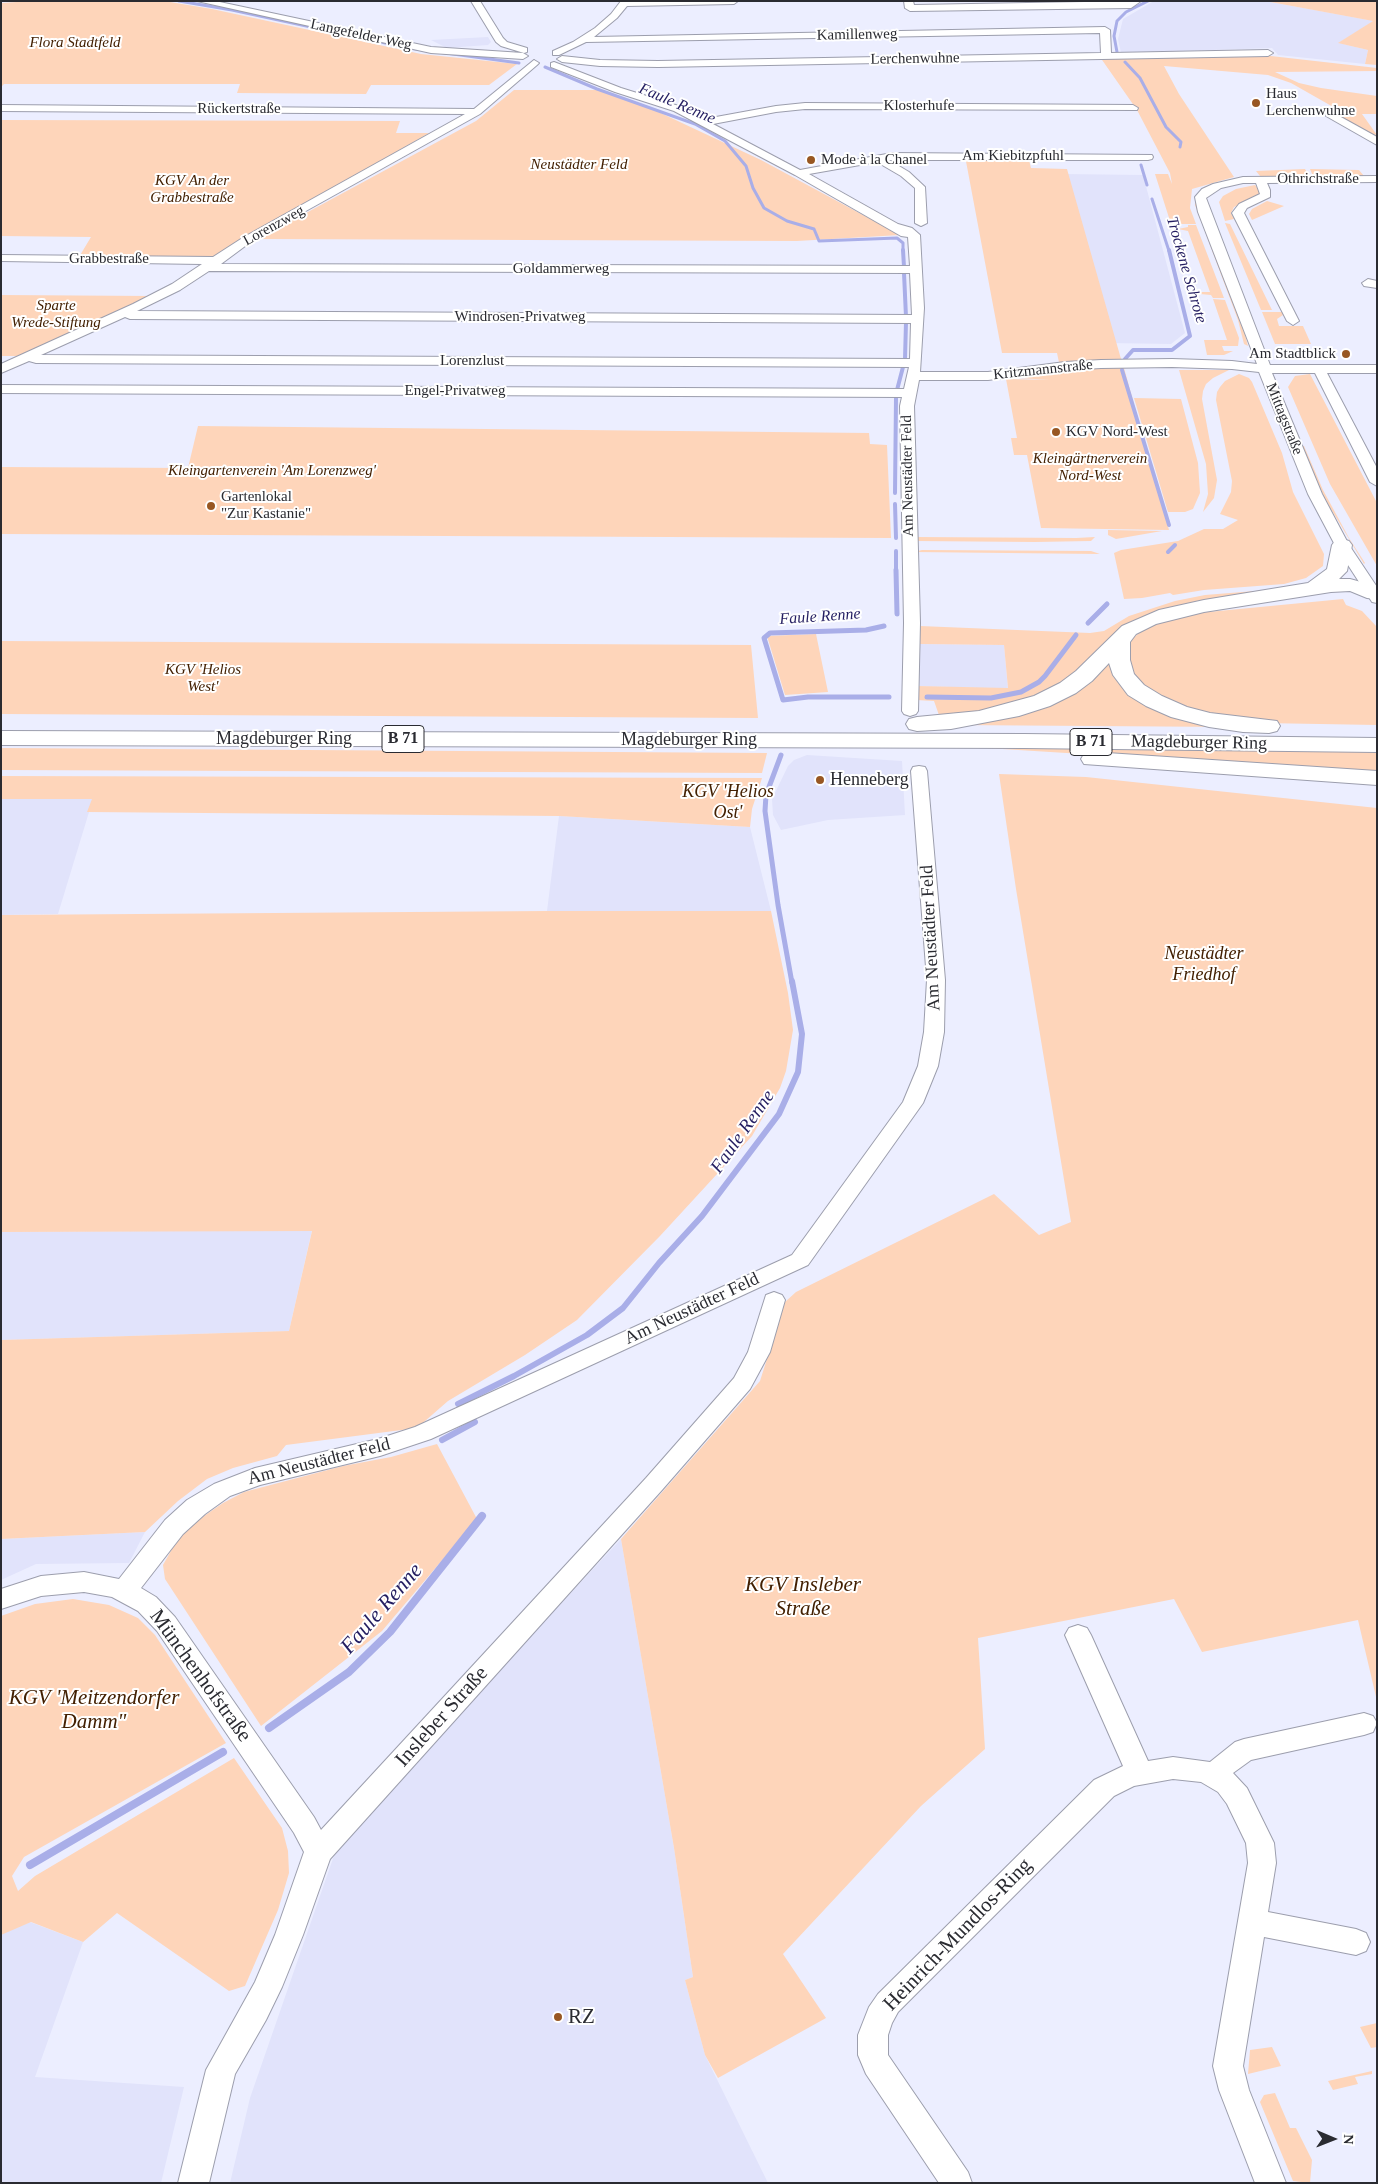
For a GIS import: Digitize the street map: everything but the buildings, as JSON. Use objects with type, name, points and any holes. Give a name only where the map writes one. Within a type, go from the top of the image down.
[{"type":"highway","points":[[1315,588],[1337,571],[1342,545]]},
{"type":"highway","points":[[808,735],[834,724],[951,722],[1018,709],[1042,701],[1073,685],[1096,666],[1137,625],[1166,614],[1315,588],[1350,585],[1365,589],[1375,596]]},
{"type":"highway","points":[[1261,598],[1375,596]]},
{"type":"highway","points":[[1120,640],[1118,653],[1120,668],[1129,682],[1154,701],[1179,712],[1209,720],[1242,725],[1357,728],[1377,733]]},
{"type":"highway","name":"Magdeburger Ring","points":[[1,728],[808,735],[1377,745]]},
{"type":"highway","name":"Magdeburger Ring","points":[[1,738],[1377,733]]},
{"type":"highway","points":[[808,735],[824,746],[951,750],[1377,778]]},
{"type":"street","name":"Langefelder Weg","points":[[203,1],[431,50],[529,57]]},
{"type":"street","points":[[475,1],[501,43],[529,57],[550,63],[604,25],[626,2],[734,1]]},
{"type":"street","points":[[908,1],[910,8],[1047,3],[1131,4],[1137,1]]},
{"type":"street","name":"Kamillenweg","points":[[585,39],[1105,30],[1106,55]]},
{"type":"street","points":[[544,51],[559,56]]},
{"type":"street","name":"Lerchenwuhne","points":[[559,56],[600,63],[658,64],[1268,52]]},
{"type":"street","name":"Lorenzweg","points":[[1,369],[166,292],[262,231],[476,112],[529,57]]},
{"type":"street","name":"Am Neustädter Feld","points":[[550,63],[599,83],[678,109],[706,122],[894,226],[913,242],[918,319],[915,369],[909,393],[907,416],[912,623],[910,710]]},
{"type":"street","name":"Klosterhufe","points":[[706,122],[776,109],[805,106],[1133,108]]},
{"type":"street","name":"Rückertstraße","points":[[1,108],[453,110],[476,112]]},
{"type":"street","points":[[1330,114],[1377,142]]},
{"type":"street","name":"Am Kiebitzpfuhl","points":[[799,172],[878,158],[915,156],[1148,157]]},
{"type":"street","points":[[878,158],[905,174],[920,187],[921,223]]},
{"type":"street","name":"Othrichstraße","points":[[1260,180],[1377,179]]},
{"type":"street","points":[[1260,180],[1266,190],[1266,195],[1242,207],[1238,213],[1293,321]]},
{"type":"street","name":"Mittagstraße","points":[[1260,180],[1220,189],[1202,203],[1246,321],[1315,494],[1342,545],[1375,596]]},
{"type":"street","name":"Grabbestraße","points":[[1,258],[212,264]]},
{"type":"street","name":"Goldammerweg","points":[[212,264],[915,270]]},
{"type":"street","name":"Windrosen-Privatweg","points":[[123,313],[130,315],[918,319]]},
{"type":"street","name":"Lorenzlust","points":[[28,356],[36,359],[915,369]]},
{"type":"street","name":"Kritzmannstraße","points":[[915,369],[980,377],[1074,365],[1232,365],[1377,358]]},
{"type":"street","name":"Kritzmannstraße","points":[[1263,363],[1319,369],[1377,369]]},
{"type":"street","points":[[1319,369],[1377,482]]},
{"type":"street","name":"Engel-Privatweg","points":[[1,389],[909,393]]},
{"type":"street","name":"Am Neustädter Feld","points":[[124,1591],[179,1522],[207,1499],[222,1490],[255,1477],[380,1447],[423,1433],[800,1260],[913,1103],[928,1066],[934,1032],[936,980],[918,771]]},
{"type":"street","name":"Insleber Straße","points":[[193,2183],[222,2070],[267,1987],[289,1935],[318,1852],[654,1484],[742,1383],[759,1352],[774,1300]]},
{"type":"street","name":"Münchenhofstraße","points":[[1,1599],[33,1588],[74,1582],[101,1585],[124,1591],[146,1604],[166,1624],[304,1825],[318,1852]]},
{"type":"street","points":[[1078,1635],[1140,1773]]},
{"type":"street","points":[[1213,1775],[1244,1750],[1364,1724]]},
{"type":"street","name":"Heinrich-Mundlos-Ring","points":[[957,2183],[882,2073],[873,2055],[872,2035],[875,2025],[888,2003],[1104,1788],[1119,1779],[1140,1773],[1184,1768],[1213,1775],[1233,1790],[1260,1843],[1262,1863],[1228,2066],[1234,2090],[1271,2183]]},
{"type":"street","points":[[1253,1922],[1356,1942]]},
{"type":"shaded area","points":[[1154,1],[1265,1],[1374,21],[1339,43],[1368,50],[1365,64],[1278,55],[1272,48],[1121,53],[1118,39],[1123,19]]},
{"type":"shaded area","points":[[488,37],[491,42],[488,45],[447,48],[431,40]]},
{"type":"shaded area","points":[[1063,174],[1143,175],[1185,333],[1171,344],[1108,343]]},
{"type":"shaded area","points":[[920,644],[1004,645],[1008,689],[918,686]]},
{"type":"shaded area","points":[[807,755],[902,761],[905,815],[828,820],[781,830],[773,815],[772,799],[788,766],[794,760]]},
{"type":"shaded area","points":[[1,799],[93,799],[58,914],[1,915]]},
{"type":"shaded area","points":[[559,816],[750,827],[771,911],[547,911]]},
{"type":"shaded area","points":[[312,1230],[289,1331],[1,1340],[1,1232]]},
{"type":"shaded area","points":[[145,1532],[129,1563],[36,1564],[1,1580],[1,1539]]},
{"type":"shaded area","points":[[621,1539],[674,1848],[693,1977],[685,1980],[705,2055],[768,2183],[230,2183],[250,2098],[338,1844]]},
{"type":"shaded area","points":[[30,1922],[83,1942],[35,2077],[184,2087],[161,2183],[1,2183],[1,1934]]},
{"type":"green space","name":"Flora Stadtfeld","points":[[32,1],[164,1],[212,9],[421,54],[517,64],[489,85],[371,85],[366,94],[237,93],[240,84],[4,84],[1,87],[1,3]]},
{"type":"green space","points":[[1265,1],[1377,1],[1377,65],[1365,64],[1368,50],[1338,43],[1373,21]]},
{"type":"green space","points":[[1253,54],[1377,68],[1377,71],[1275,72],[1299,83],[1377,96],[1377,114],[1362,114],[1377,135],[1369,134],[1335,113],[1342,112],[1291,83],[1268,75],[1164,66],[1179,94],[1234,177],[1192,189],[1190,208],[1196,224],[1171,224],[1155,174],[1168,174],[1172,184],[1170,173],[1137,110],[1100,57]]},
{"type":"green space","name":"Neustädter Feld","points":[[514,90],[598,90],[650,108],[761,160],[900,235],[797,241],[258,239],[476,121]]},
{"type":"green space","name":"KGV An der Grabbestraße","points":[[1,120],[400,121],[396,133],[429,133],[212,258],[79,257],[91,237],[1,236]]},
{"type":"green space","name":"Kleingärtnerverein Nord-West","points":[[965,156],[1028,156],[1031,168],[1067,169],[1123,366],[1128,368],[1124,368],[1169,530],[1041,528],[1027,455],[1014,455],[1011,438],[1017,438],[1006,379],[1050,380],[1018,378],[1061,372],[1057,353],[1002,353]]},
{"type":"green space","points":[[1305,169],[1309,176],[1260,176],[1256,171]]},
{"type":"green space","points":[[1310,169],[1359,170],[1364,176],[1313,176]]},
{"type":"green space","points":[[1255,185],[1261,192],[1260,195],[1234,207],[1231,213],[1234,219],[1225,221],[1219,202],[1223,196],[1236,189]]},
{"type":"green space","points":[[1202,192],[1248,346],[1244,344],[1238,320],[1195,205],[1196,198]]},
{"type":"green space","points":[[1267,201],[1284,206],[1252,220],[1249,214],[1252,209]]},
{"type":"green space","points":[[1225,223],[1230,224],[1272,310],[1261,310]]},
{"type":"green space","points":[[1188,225],[1196,225],[1224,298],[1213,298],[1211,295],[1200,294],[1199,292],[1210,292],[1188,231],[1178,229],[1188,227]]},
{"type":"green space","name":"Sparte Wrede-Stiftung","points":[[1,295],[152,296],[18,356],[1,356]]},
{"type":"green space","points":[[1213,299],[1225,300],[1239,338],[1238,346],[1222,346],[1224,351],[1233,351],[1224,355],[1207,355],[1204,340],[1227,340]]},
{"type":"green space","points":[[1262,312],[1282,312],[1283,315],[1277,319],[1279,326],[1303,326],[1311,344],[1275,344]]},
{"type":"green space","points":[[1179,370],[1229,370],[1213,378],[1206,384],[1203,391],[1202,399],[1217,480],[1214,498],[1203,512],[1208,494],[1206,464]]},
{"type":"green space","points":[[1239,374],[1249,378],[1252,382],[1282,453],[1293,492],[1324,554],[1323,566],[1306,578],[1284,584],[1204,590],[1173,595],[1170,593],[1124,599],[1114,553],[1121,550],[1178,541],[1204,529],[1223,529],[1238,520],[1220,514],[1231,492],[1232,481],[1216,400],[1217,392],[1225,381]]},
{"type":"green space","points":[[1310,374],[1377,503],[1377,566],[1330,484],[1288,387],[1295,376]]},
{"type":"green space","points":[[1134,398],[1181,399],[1198,463],[1200,493],[1193,509],[1185,512],[1168,512]]},
{"type":"green space","name":"Kleingartenverein 'Am Lorenzweg'","points":[[198,426],[869,433],[870,444],[887,445],[891,538],[1,534],[1,467],[188,468]]},
{"type":"green space","points":[[1302,446],[1304,446],[1323,490],[1364,564],[1325,499]]},
{"type":"green space","points":[[1108,530],[1162,531],[1116,539],[1108,535]]},
{"type":"green space","points":[[915,537],[1095,537],[1091,541],[1035,542],[915,541]]},
{"type":"green space","points":[[922,550],[1091,551],[1100,554],[914,552]]},
{"type":"green space","points":[[1305,587],[1174,607],[1149,614],[1130,622],[1113,635],[1094,658],[1076,675],[1047,690],[1000,709],[940,718],[934,701],[916,700],[918,686],[1008,688],[1004,645],[920,644],[920,626],[1090,633],[1104,631],[1129,616],[1175,601],[1205,595]]},
{"type":"green space","points":[[1343,599],[1346,605],[1362,611],[1377,627],[1377,725],[1262,723],[1199,714],[1145,690],[1128,668],[1126,651],[1131,640],[1141,631],[1157,623],[1198,613]]},
{"type":"green space","points":[[816,634],[828,692],[785,695],[767,636]]},
{"type":"green space","name":"KGV 'Helios West'","points":[[1,641],[751,645],[758,718],[1,714]]},
{"type":"green space","points":[[1109,660],[1117,676],[1231,727],[953,725],[991,719]]},
{"type":"green space","points":[[954,746],[1377,751],[1377,772],[1275,766]]},
{"type":"green space","points":[[1,748],[767,753],[762,773],[1,770]]},
{"type":"green space","points":[[999,774],[1086,777],[1377,808],[1377,1701],[1358,1620],[1202,1652],[1174,1599],[978,1638],[985,1749],[921,1806],[783,1954],[826,2018],[718,2078],[705,2055],[685,1980],[693,1977],[674,1848],[621,1539],[760,1381],[785,1302],[796,1292],[994,1194],[1039,1235],[1071,1222]]},
{"type":"green space","name":"KGV 'Helios Ost'","points":[[1,776],[762,778],[752,809],[750,827],[559,816],[87,812],[92,799],[1,799]]},
{"type":"green space","points":[[771,911],[788,993],[793,1030],[786,1071],[780,1088],[752,1136],[660,1236],[577,1320],[525,1355],[448,1401],[417,1428],[286,1445],[277,1456],[233,1468],[207,1479],[178,1501],[145,1532],[1,1539],[1,1340],[289,1331],[312,1231],[1,1232],[1,915]]},
{"type":"green space","points":[[437,1444],[477,1519],[382,1631],[261,1726],[165,1579],[163,1565],[172,1549],[183,1534],[204,1516],[244,1492],[343,1466],[391,1457]]},
{"type":"green space","name":"KGV 'Meitzendorfer Damm\"","points":[[73,1599],[109,1605],[138,1618],[155,1635],[226,1743],[24,1857],[12,1876],[18,1891],[35,1876],[234,1758],[282,1828],[288,1851],[289,1873],[278,1910],[245,1986],[229,1991],[117,1913],[83,1942],[31,1922],[1,1935],[1,1616],[35,1604]]},
{"type":"green space","points":[[1377,2023],[1377,2047],[1371,2048],[1360,2027]]},
{"type":"green space","points":[[1272,2047],[1281,2066],[1248,2074],[1250,2050]]},
{"type":"green space","points":[[1372,2071],[1372,2074],[1355,2077],[1358,2084],[1333,2090],[1328,2081]]},
{"type":"green space","points":[[1275,2093],[1290,2128],[1296,2128],[1312,2160],[1310,2183],[1293,2181],[1260,2102],[1264,2095]]},
{"type":"waterway","name":"Faule Renne","points":[[179,1],[232,10],[390,44]]},
{"type":"waterway","name":"Trockene Schrote","points":[[1117,52],[1114,36],[1117,21],[1126,12],[1148,1]]},
{"type":"waterway","name":"Faule Renne","points":[[409,48],[519,63]]},
{"type":"waterway","name":"Trockene Schrote","points":[[1125,62],[1140,78],[1166,127],[1181,142],[1180,147]]},
{"type":"waterway","name":"Faule Renne","points":[[545,67],[597,89],[695,124],[725,141],[746,166],[753,188],[764,208],[787,221],[814,229],[819,241],[897,238],[903,243],[903,250]]},
{"type":"waterway","name":"Trockene Schrote","points":[[1141,165],[1147,185]]},
{"type":"waterway","name":"Trockene Schrote","points":[[1152,199],[1169,251]]},
{"type":"waterway","name":"Faule Renne","points":[[903,250],[904,267]]},
{"type":"waterway","name":"Trockene Schrote","points":[[1125,359],[1133,350],[1172,350],[1190,336],[1169,250]]},
{"type":"waterway","name":"Faule Renne","points":[[904,273],[906,317]]},
{"type":"waterway","name":"Faule Renne","points":[[905,359],[906,322]]},
{"type":"waterway","name":"Faule Renne","points":[[897,390],[903,367]]},
{"type":"waterway","name":"Trockene Schrote","points":[[1122,370],[1169,525]]},
{"type":"waterway","name":"Faule Renne","points":[[895,493],[896,398]]},
{"type":"waterway","name":"Faule Renne","points":[[895,504],[896,538]]},
{"type":"waterway","name":"Trockene Schrote","points":[[1168,552],[1175,545]]},
{"type":"waterway","name":"Faule Renne","points":[[896,551],[896,570]]},
{"type":"waterway","name":"Faule Renne","points":[[896,570],[897,614]]},
{"type":"waterway","name":"Trockene Schrote","points":[[1088,623],[1107,604]]},
{"type":"waterway","name":"Faule Renne","points":[[884,626],[866,630],[770,633],[764,638],[783,700],[808,697],[889,697]]},
{"type":"waterway","name":"Trockene Schrote","points":[[927,697],[991,698],[1021,692],[1039,682],[1045,676],[1076,635]]},
{"type":"waterway","name":"Faule Renne","points":[[781,755],[766,795],[765,811],[778,905],[792,983]]},
{"type":"waterway","name":"Faule Renne","points":[[458,1404],[514,1376],[587,1335],[623,1308],[659,1263],[702,1216],[779,1114],[798,1072],[802,1034],[792,981]]},
{"type":"waterway","name":"Faule Renne","points":[[442,1440],[475,1422]]},
{"type":"waterway","name":"Faule Renne","points":[[269,1728],[349,1672],[390,1632],[482,1516]]},
{"type":"waterway","name":"Faule Renne","points":[[30,1865],[223,1752]]},
{"type":"place","name":"Haus Lerchenwuhne","points":[[1256,103]]},
{"type":"place","name":"Mode à la Chanel","points":[[811,160]]},
{"type":"place","name":"Am Stadtblick","points":[[1346,354]]},
{"type":"place","name":"KGV Nord-West","points":[[1056,432]]},
{"type":"place","name":"Gartenlokal \"Zur Kastanie\"","points":[[211,506]]},
{"type":"place","name":"Henneberg","points":[[820,780]]},
{"type":"place","name":"RZ","points":[[558,2017]]},
{"type":"park label","name":"Neustädter Friedhof","points":[[1204,964]]},
{"type":"park label","name":"KGV Insleber Straße","points":[[803,1597]]}]
